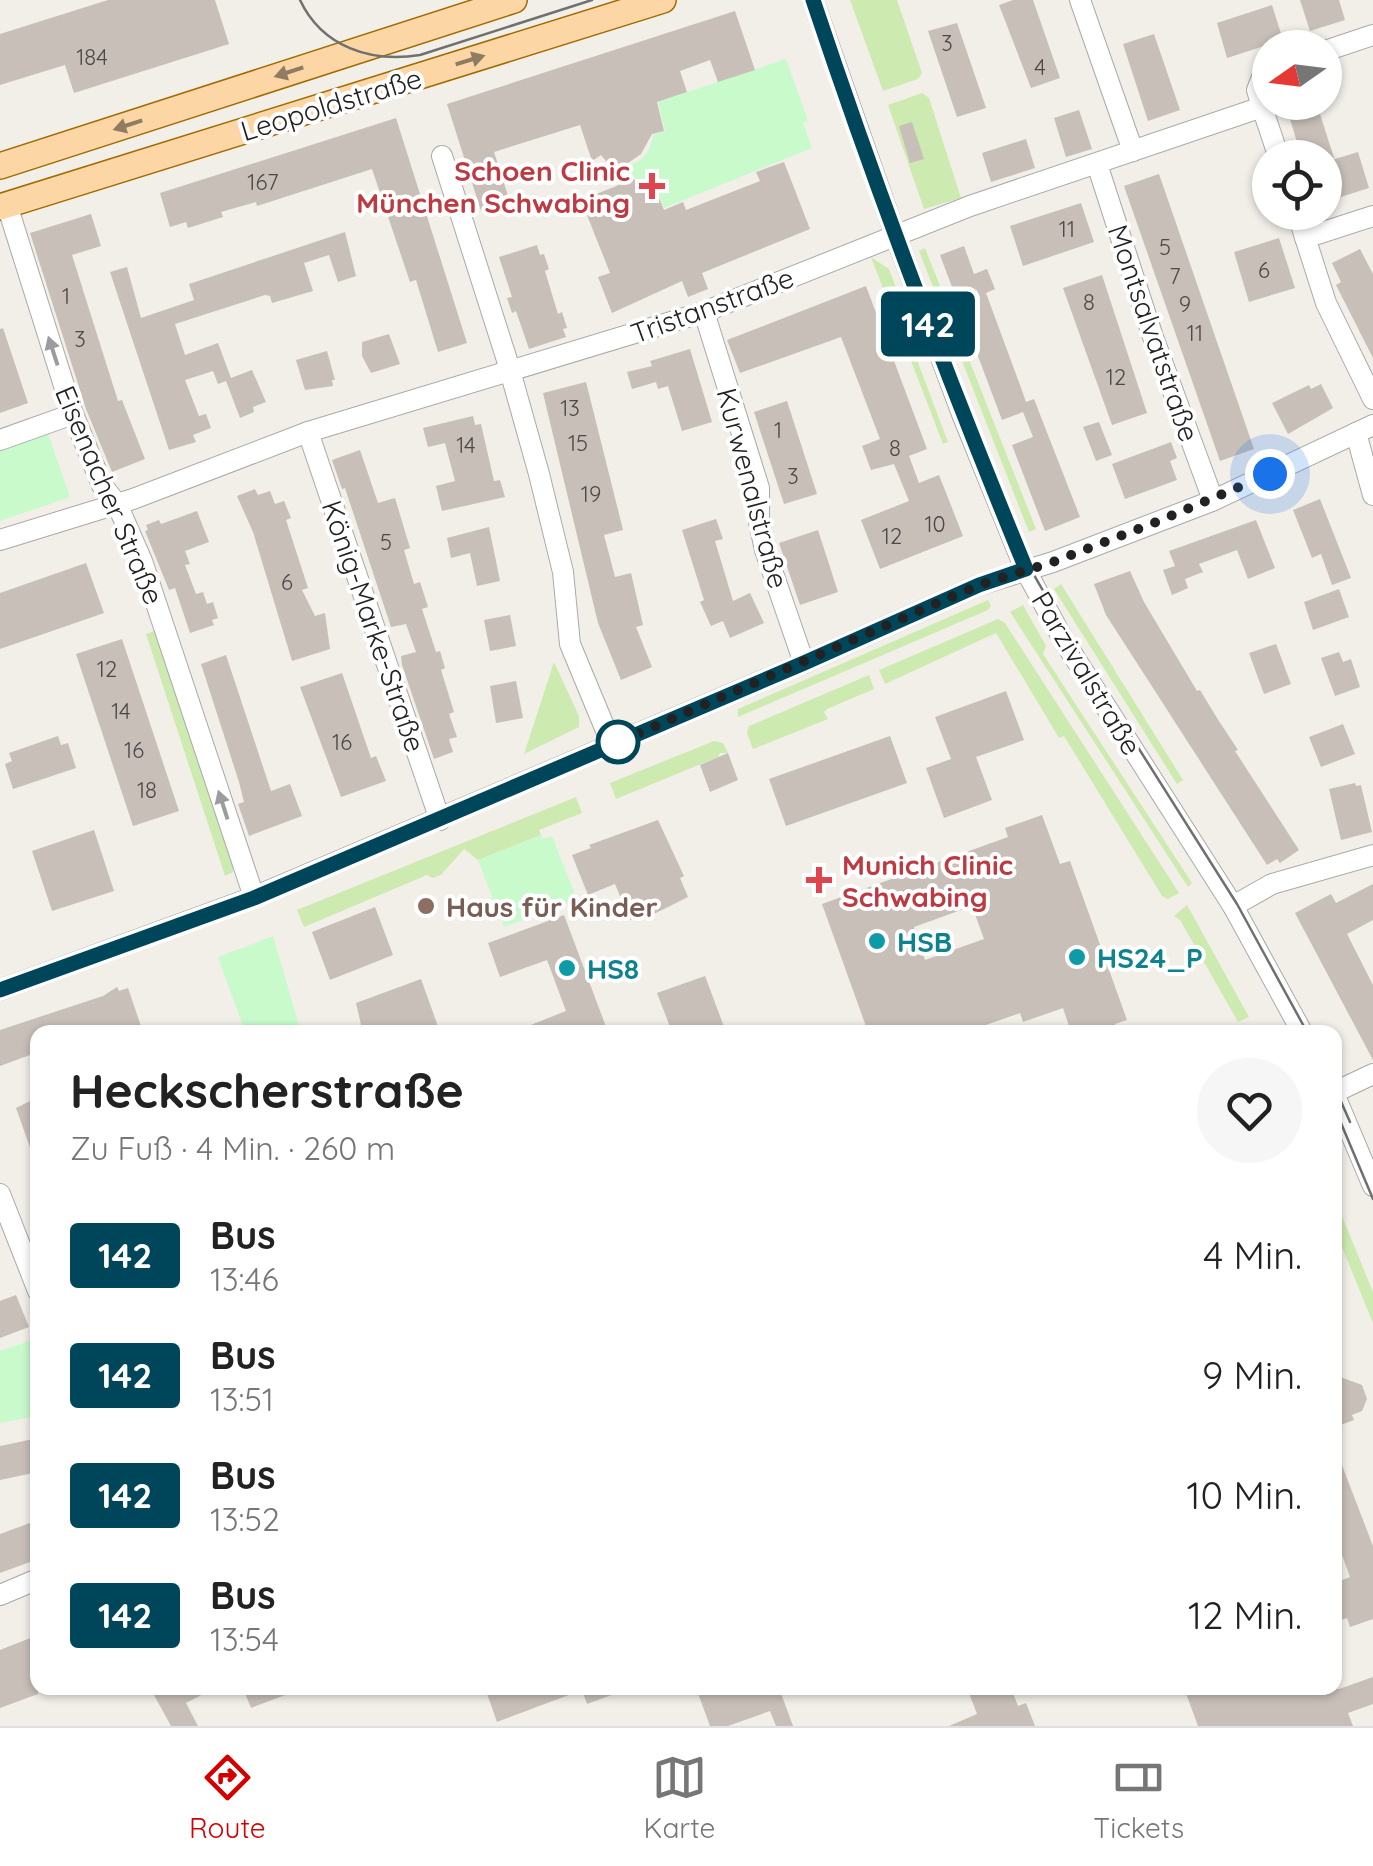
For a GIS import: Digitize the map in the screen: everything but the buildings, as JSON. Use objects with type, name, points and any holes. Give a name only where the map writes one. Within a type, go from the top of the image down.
[{"type":"main road","name":"Leopoldstraße","points":[[0,166],[514,0]]},
{"type":"main road","name":"Leopoldstraße","points":[[3,206],[663,0]]},
{"type":"street","name":"Parzivalstraße","points":[[813,0],[962,414],[1026,569],[1064,641],[1233,906],[1298,1025]]},
{"type":"street","points":[[1080,0],[1133,150]]},
{"type":"street","points":[[1342,45],[1373,35]]},
{"type":"street","name":"Tristanstraße","points":[[0,540],[117,504],[308,432],[704,312],[895,234],[1252,110]]},
{"type":"street","points":[[442,156],[511,373],[563,572],[570,644],[612,745]]},
{"type":"street","name":"Montsalvatstraße","points":[[1097,164],[1153,337],[1213,500]]},
{"type":"street","name":"Eisenacher Straße","points":[[3,206],[73,414],[102,485],[117,504],[142,561],[254,898]]},
{"type":"street","points":[[1305,238],[1373,216]]},
{"type":"street","points":[[1303,230],[1326,304],[1373,399]]},
{"type":"street","name":"Kurwenalstraße","points":[[704,312],[759,488],[759,522],[765,550],[804,663]]},
{"type":"street","points":[[0,440],[73,414]]},
{"type":"street","points":[[0,990],[254,898],[979,585],[1213,500],[1364,429],[1373,495]]},
{"type":"street","name":"König-Marke-Straße","points":[[308,432],[440,820]]},
{"type":"street","points":[[1233,906],[1272,884],[1373,855]]},
{"type":"street","points":[[1342,1090],[1373,1074]]},
{"type":"street","points":[[1342,1111],[1373,1186]]},
{"type":"street","points":[[0,1194],[30,1271]]},
{"type":"street","points":[[0,1595],[30,1582]]},
{"type":"green space","points":[[850,0],[897,0],[922,73],[918,79],[883,91]]},
{"type":"green space","points":[[786,59],[808,121],[803,123],[812,148],[664,208],[654,182],[642,186],[626,167],[645,156],[653,135],[665,131],[658,102]]},
{"type":"green space","points":[[922,93],[929,98],[961,198],[924,209],[888,105]]},
{"type":"green space","points":[[925,248],[1036,529],[1029,532],[919,251]]},
{"type":"green space","points":[[871,257],[889,269],[914,336],[909,339],[948,442],[943,444]]},
{"type":"green space","points":[[47,431],[70,497],[0,521],[0,448]]},
{"type":"green space","points":[[1061,584],[1183,780],[1177,784],[1054,589]]},
{"type":"green space","points":[[988,600],[988,610],[738,717],[738,709]]},
{"type":"green space","points":[[1023,605],[1046,646],[1043,654],[1192,883],[1188,887],[1010,612]]},
{"type":"green space","points":[[998,619],[1005,623],[1179,893],[1168,899],[1162,896],[996,633],[885,684],[879,670]]},
{"type":"green space","points":[[157,630],[233,866],[233,872],[225,876],[146,634]]},
{"type":"green space","points":[[554,662],[579,716],[579,727],[524,754]]},
{"type":"green space","points":[[869,675],[874,689],[827,709],[824,712],[828,719],[753,749],[747,733],[749,726]]},
{"type":"green space","points":[[714,741],[723,743],[728,753],[720,753],[616,799],[610,783]]},
{"type":"green space","points":[[576,797],[582,813],[539,830],[541,835],[478,860],[464,849],[441,875],[427,875],[304,927],[297,910]]},
{"type":"green space","points":[[541,835],[543,839],[552,836],[577,900],[504,927],[478,860]]},
{"type":"green space","points":[[1187,905],[1249,1017],[1238,1022],[1180,920],[1174,916]]},
{"type":"green space","points":[[273,936],[299,1025],[242,1025],[218,957]]},
{"type":"green space","points":[[1342,1216],[1373,1292],[1373,1323],[1342,1247]]},
{"type":"green space","points":[[30,1341],[30,1417],[0,1423],[0,1351]]},
{"type":"tram line","points":[[300,0],[321,30],[335,40],[366,54],[402,57],[420,55],[592,0]]},
{"type":"tram line","points":[[817,0],[899,233],[1030,568],[1086,665],[1237,904],[1303,1025]]},
{"type":"tram line","points":[[1342,1104],[1350,1122]]},
{"type":"tram line","points":[[1342,1126],[1373,1199]]},
{"type":"bus line","name":"142","points":[[0,990],[254,898],[979,585],[1026,569],[962,414],[813,0]]},
{"type":"place","name":"Schoen Clinic München Schwabing","points":[[652,186]]},
{"type":"place","name":"Munich Clinic Schwabing","points":[[819,880]]},
{"type":"place","name":"Haus für Kinder","points":[[426,906]]},
{"type":"place","name":"HSB","points":[[877,941]]},
{"type":"place","name":"HS24_P","points":[[1077,957]]},
{"type":"place","name":"HS8","points":[[567,968]]},
{"type":"route","points":[[618,742],[612,745],[979,585],[1053,562],[1212,501],[1270,474]]}]
